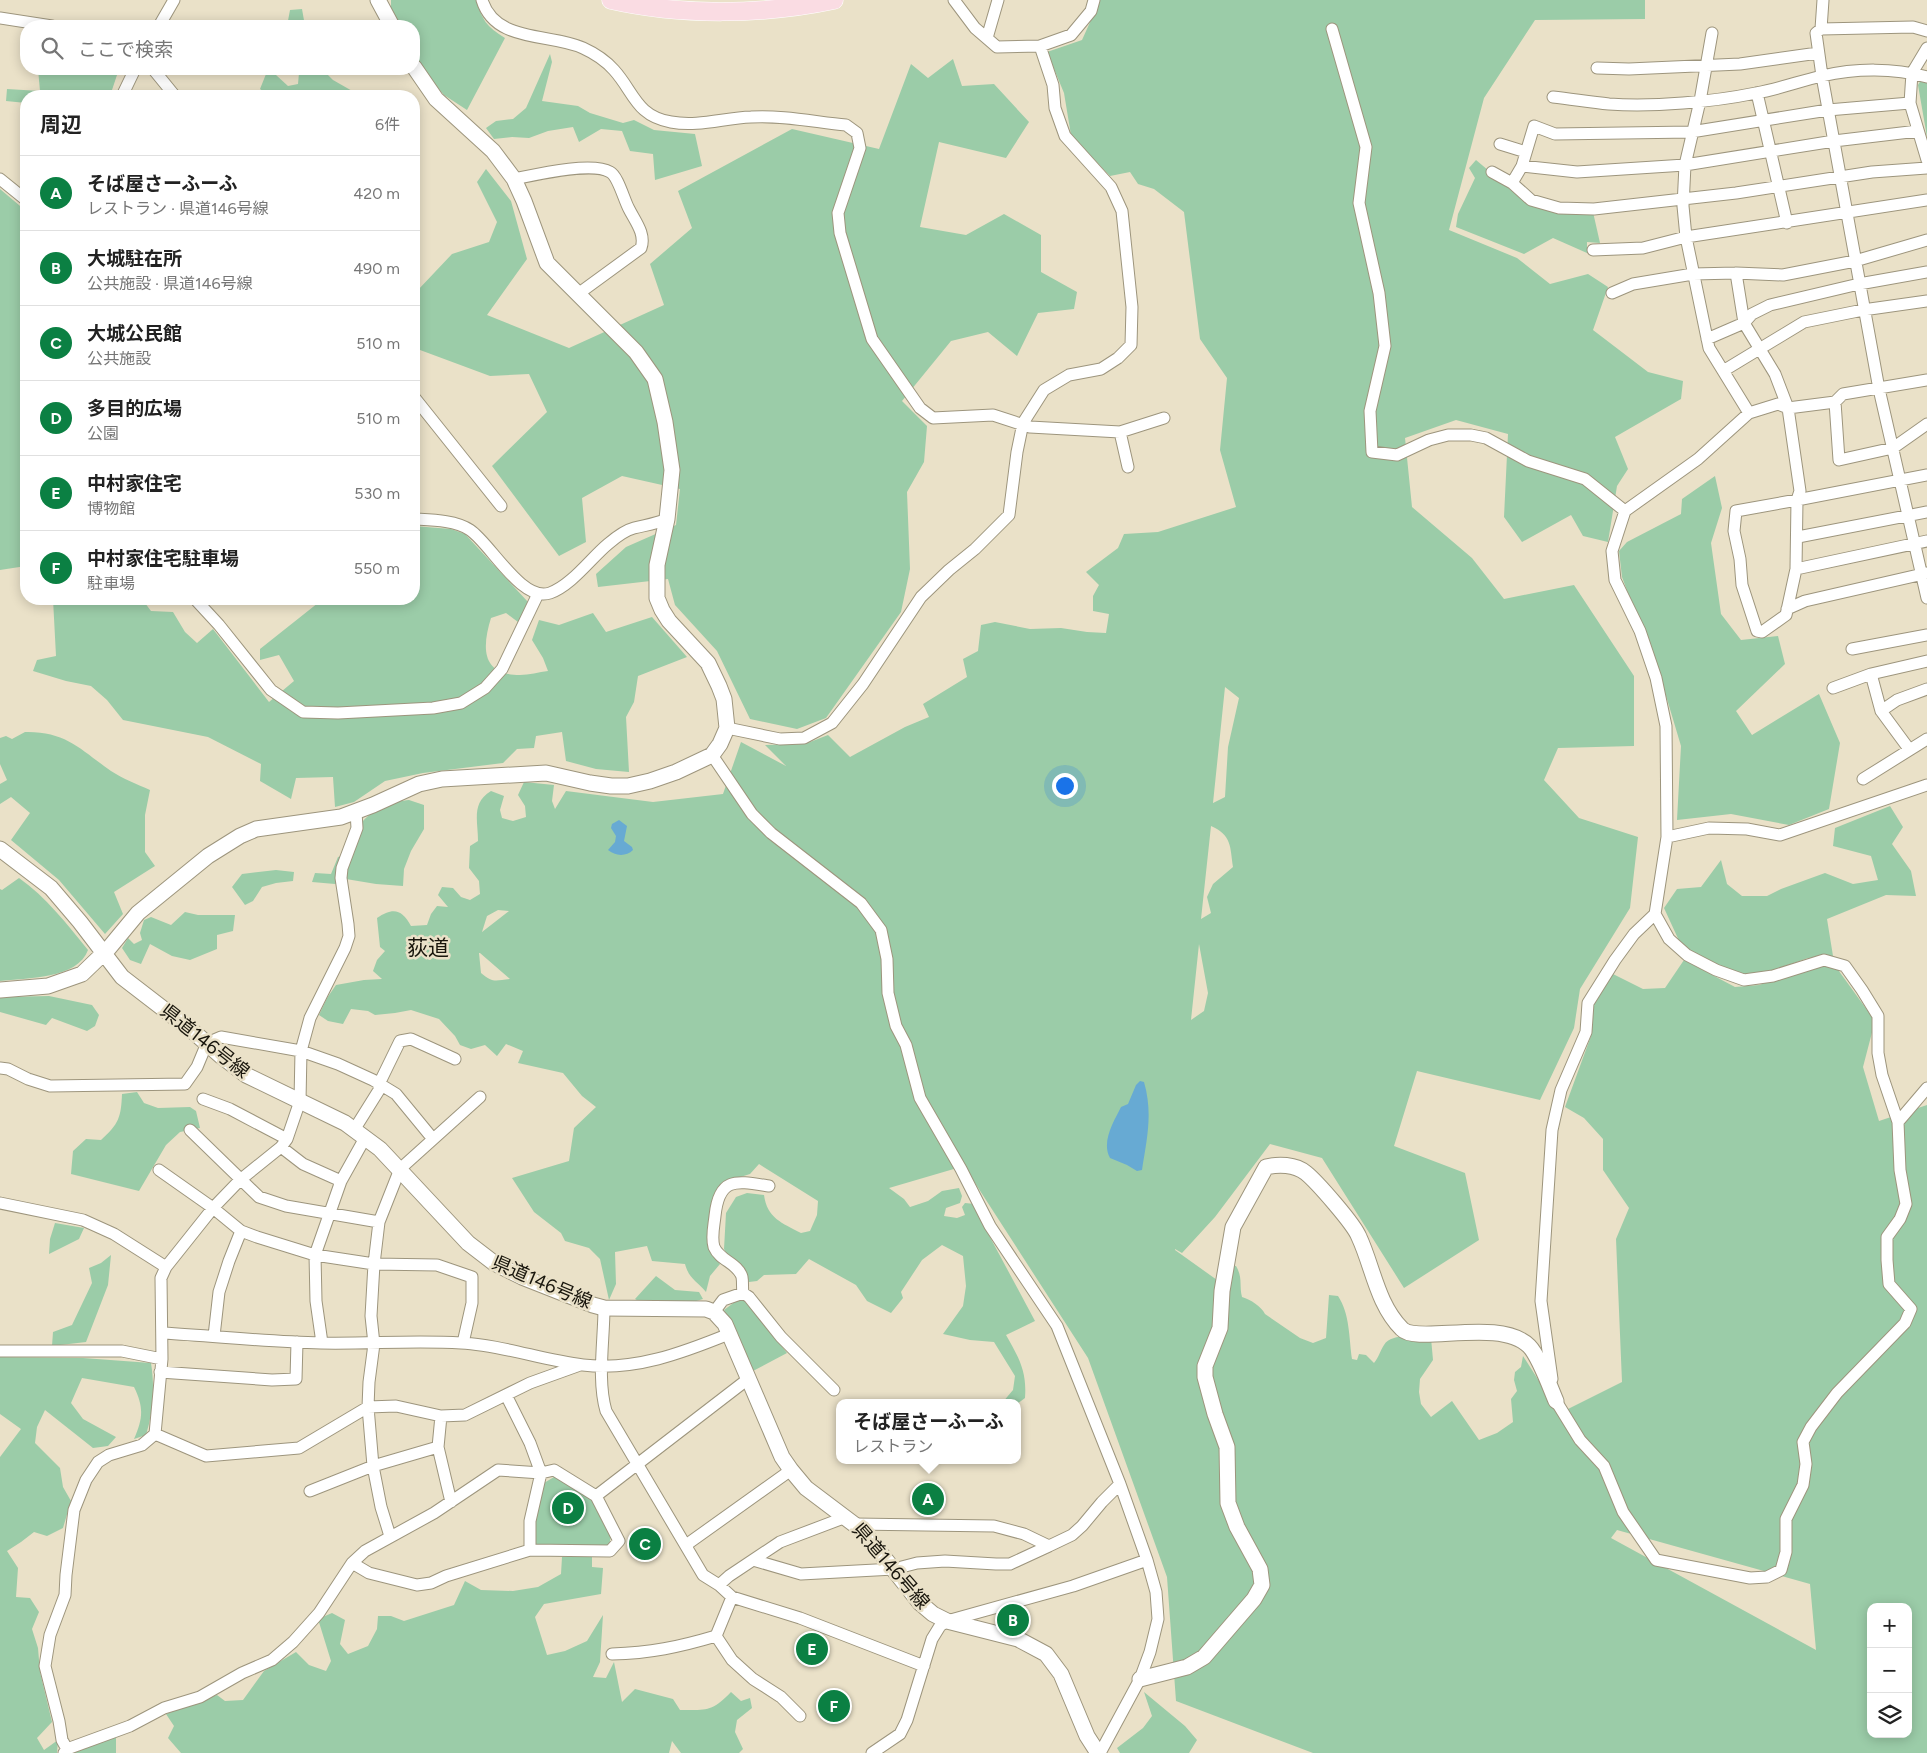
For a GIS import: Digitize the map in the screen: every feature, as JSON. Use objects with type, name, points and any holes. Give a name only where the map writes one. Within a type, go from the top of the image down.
[{"type":"main road","points":[[612,0],[685,10],[746,10],[814,4],[834,0]]},
{"type":"street","points":[[162,20],[174,0]]},
{"type":"street","points":[[378,0],[389,20]]},
{"type":"street","points":[[482,0],[495,22],[513,31],[582,47],[595,54],[614,70],[634,100],[649,114],[671,122],[697,124],[751,116],[846,125],[857,133],[860,148],[838,213],[840,233],[872,339],[920,408],[933,418],[993,415],[1030,426],[1120,432],[1164,418]]},
{"type":"street","points":[[954,0],[975,28],[997,47],[1040,46],[1071,35],[1092,11],[1094,0]]},
{"type":"street","points":[[987,38],[998,0]]},
{"type":"street","points":[[1821,29],[1823,0]]},
{"type":"street","points":[[0,18],[20,21]]},
{"type":"street","points":[[1927,31],[1913,27],[1821,29],[1816,33],[1863,310],[1892,448],[1915,544],[1924,573],[1927,598]]},
{"type":"street","points":[[1332,29],[1366,148],[1359,203],[1379,293],[1385,346],[1370,411],[1372,452],[1397,455],[1428,440],[1448,435],[1471,435],[1486,438],[1528,461],[1585,479],[1625,512]]},
{"type":"street","points":[[1712,33],[1700,101],[1691,132],[1685,164],[1683,200],[1686,237],[1709,348],[1749,413]]},
{"type":"street","points":[[727,728],[780,739],[804,738],[832,723],[863,684],[921,597],[949,570],[976,549],[1009,515],[1017,452],[1023,423],[1044,390],[1069,375],[1101,369],[1118,358],[1131,345],[1132,308],[1122,211],[1112,187],[1065,136],[1055,108],[1053,85],[1040,46]]},
{"type":"street","points":[[1927,48],[1912,73],[1910,103],[1927,160]]},
{"type":"street","points":[[1597,68],[1629,69],[1740,64],[1818,53]]},
{"type":"street","points":[[1553,97],[1610,104],[1700,101],[1757,93],[1853,70],[1912,73],[1927,77]]},
{"type":"street","points":[[125,90],[132,75]]},
{"type":"street","points":[[158,75],[170,90]]},
{"type":"street","points":[[0,990],[48,986],[82,974],[104,954],[138,913],[208,856],[240,836],[256,829],[326,820],[356,812],[430,781],[546,774],[590,783],[628,786],[676,772],[712,755],[720,744],[727,728],[724,699],[708,663],[669,621],[657,598],[657,565],[667,519],[672,470],[665,422],[655,379],[636,352],[547,263],[514,179],[493,151],[436,99],[419,75]]},
{"type":"street","points":[[1757,93],[1787,222]]},
{"type":"street","points":[[1512,183],[1522,166],[1534,126],[1556,134],[1691,132],[1828,110],[1910,103]]},
{"type":"street","points":[[1522,166],[1577,172],[1685,164],[1834,141],[1918,131]]},
{"type":"street","points":[[1500,144],[1526,152]]},
{"type":"street","points":[[514,179],[550,171],[587,168],[610,172],[615,177],[626,204],[643,236],[643,242],[641,248],[578,294]]},
{"type":"street","points":[[1492,172],[1512,183],[1531,200],[1559,208],[1594,209],[1683,200],[1872,172],[1927,168]]},
{"type":"street","points":[[0,179],[20,195]]},
{"type":"street","points":[[1593,250],[1643,248],[1686,237],[1847,214],[1927,200]]},
{"type":"street","points":[[1612,293],[1633,284],[1693,274],[1783,275],[1855,261],[1927,240]]},
{"type":"street","points":[[1707,339],[1744,323],[1752,314],[1770,305],[1859,284],[1927,272]]},
{"type":"street","points":[[1736,273],[1744,323],[1775,374],[1788,408],[1800,491],[1798,500],[1796,568],[1786,615],[1762,632],[1758,631],[1742,585],[1740,559],[1734,531],[1736,510],[1798,500],[1927,474]]},
{"type":"street","points":[[1723,371],[1758,348],[1804,322],[1863,310],[1927,301]]},
{"type":"street","points":[[1556,1401],[1548,1363],[1541,1301],[1552,1130],[1561,1090],[1586,1032],[1588,1003],[1634,934],[1655,914],[1667,837],[1666,726],[1656,678],[1640,631],[1615,580],[1612,551],[1625,512],[1698,459],[1749,413],[1778,404],[1788,408],[1835,402],[1843,394],[1927,380]]},
{"type":"street","points":[[1835,402],[1839,460],[1892,448],[1927,424]]},
{"type":"street","points":[[420,405],[500,506]]},
{"type":"street","points":[[1120,432],[1128,467]]},
{"type":"street","points":[[1798,537],[1927,512]]},
{"type":"street","points":[[420,519],[456,524],[469,529],[516,579],[538,594],[549,594],[564,585],[609,543],[632,528],[653,525],[667,519]]},
{"type":"street","points":[[1796,568],[1927,541]]},
{"type":"street","points":[[1787,608],[1805,601],[1924,573]]},
{"type":"street","points":[[201,605],[271,690],[303,712],[338,713],[433,708],[461,703],[485,688],[502,669],[538,594]]},
{"type":"street","points":[[1852,648],[1927,635]]},
{"type":"street","points":[[1833,688],[1871,674],[1927,661]]},
{"type":"street","points":[[1871,674],[1881,711],[1909,749]]},
{"type":"street","points":[[1881,711],[1897,700],[1927,689]]},
{"type":"street","points":[[1863,779],[1927,739]]},
{"type":"street","points":[[712,755],[752,814],[771,833],[861,903],[881,930],[887,959],[888,993],[896,1026],[906,1045],[920,1098],[961,1169],[990,1226],[1057,1326],[1120,1484],[1147,1560],[1156,1592],[1158,1619],[1150,1652],[1140,1679],[1099,1753]]},
{"type":"street","points":[[1667,837],[1710,828],[1747,829],[1780,835],[1927,785]]},
{"type":"street","points":[[352,1563],[369,1573],[417,1585],[431,1584],[446,1576],[530,1550],[610,1551],[619,1541],[596,1496],[554,1470],[541,1473],[498,1470],[451,1502],[365,1551],[352,1563],[318,1613],[293,1642],[272,1660],[242,1673],[200,1697],[164,1708],[130,1726],[65,1751],[44,1666],[50,1635],[65,1595],[74,1510],[86,1480],[98,1462],[109,1455],[142,1445],[155,1434],[163,1333],[161,1278],[166,1267],[213,1208],[240,1180],[284,1143],[300,1102],[301,1051],[310,1018],[345,948],[349,936],[340,878],[357,828],[356,812]]},
{"type":"street","name":"県道146号線","points":[[0,849],[51,888],[122,977],[246,1075],[345,1123],[380,1149],[476,1252],[522,1278],[604,1308],[698,1308],[714,1312],[725,1324],[782,1457],[790,1470],[806,1488],[850,1520],[871,1540],[920,1603],[933,1614],[947,1621],[1018,1639],[1046,1654],[1061,1674],[1087,1736],[1099,1753]]},
{"type":"street","points":[[1140,1679],[1187,1667],[1204,1657],[1254,1599],[1262,1585],[1260,1569],[1237,1527],[1228,1503],[1227,1447],[1210,1396],[1205,1372],[1220,1328],[1222,1291],[1233,1227],[1266,1166],[1279,1163],[1305,1172],[1348,1220],[1359,1235],[1383,1302],[1402,1330],[1410,1334],[1494,1333],[1516,1336],[1530,1347],[1556,1401],[1580,1440],[1604,1466],[1623,1512],[1656,1560],[1750,1578],[1767,1577],[1781,1570],[1786,1552],[1786,1519],[1803,1485],[1806,1464],[1803,1442],[1811,1427],[1838,1392],[1905,1323],[1911,1310],[1889,1284],[1887,1237],[1900,1219],[1906,1204],[1900,1170],[1898,1122],[1882,1075],[1878,1053],[1878,1016],[1845,966],[1824,960],[1773,976],[1744,980],[1716,970],[1687,955],[1669,939],[1655,914]]},
{"type":"street","points":[[0,1068],[8,1069],[28,1079],[50,1086],[185,1084],[197,1067],[207,1043],[221,1037],[301,1051],[338,1064],[396,1094],[433,1139]]},
{"type":"street","points":[[322,1343],[316,1301],[315,1255],[341,1181],[379,1090],[379,1084],[400,1041],[411,1040],[455,1059]]},
{"type":"street","points":[[1898,1122],[1927,1088]]},
{"type":"street","points":[[390,1536],[380,1507],[373,1466],[368,1407],[374,1344],[371,1316],[374,1264],[379,1222],[400,1169],[480,1097]]},
{"type":"street","points":[[203,1099],[230,1109],[284,1143],[304,1164],[341,1181]]},
{"type":"street","points":[[190,1130],[258,1197],[286,1206],[379,1222]]},
{"type":"street","points":[[159,1170],[213,1208],[241,1231],[257,1237],[315,1255],[374,1264],[438,1265],[472,1277],[472,1303],[463,1343]]},
{"type":"street","points":[[742,1293],[742,1276],[737,1267],[724,1260],[714,1246],[716,1201],[722,1190],[730,1184],[740,1182],[769,1186]]},
{"type":"street","points":[[0,1203],[83,1220],[114,1234],[166,1267]]},
{"type":"street","points":[[214,1336],[219,1292],[241,1231]]},
{"type":"street","points":[[714,1312],[723,1300],[742,1293],[749,1297],[781,1337],[834,1390]]},
{"type":"street","points":[[604,1308],[601,1376],[606,1411],[703,1575],[720,1585],[732,1597],[800,1618],[924,1666]]},
{"type":"street","points":[[163,1333],[322,1343],[374,1344],[402,1341],[463,1343],[526,1353],[583,1365],[602,1366],[645,1363],[680,1354],[729,1334]]},
{"type":"street","points":[[160,1372],[262,1379],[296,1379],[297,1342]]},
{"type":"street","points":[[0,1351],[122,1351],[162,1359]]},
{"type":"street","points":[[155,1434],[206,1456],[299,1448],[368,1407],[396,1406],[441,1416],[465,1416],[530,1383],[583,1365]]},
{"type":"street","points":[[596,1496],[748,1380]]},
{"type":"street","points":[[506,1395],[530,1443],[541,1473],[530,1521],[530,1550]]},
{"type":"street","points":[[441,1416],[438,1447],[451,1502]]},
{"type":"street","points":[[310,1491],[373,1466],[438,1447]]},
{"type":"street","points":[[686,1545],[790,1470]]},
{"type":"street","points":[[753,1560],[801,1574],[894,1569],[917,1563],[945,1561],[1010,1564],[1072,1535],[1120,1484]]},
{"type":"street","points":[[720,1585],[729,1576],[780,1542],[850,1520],[994,1526],[1024,1534],[1049,1546]]},
{"type":"street","points":[[872,1753],[900,1734],[907,1720],[932,1639],[940,1626],[947,1621],[1073,1586],[1147,1560]]},
{"type":"street","points":[[716,1636],[732,1597]]},
{"type":"street","points":[[612,1654],[674,1648],[716,1636]]},
{"type":"street","points":[[716,1636],[732,1660],[753,1679],[781,1697],[800,1716]]},
{"type":"green space","points":[[391,0],[476,0],[486,22],[493,30],[505,38],[467,110],[444,95],[425,73],[420,63],[420,20],[398,20],[391,8]]},
{"type":"green space","points":[[1100,0],[1645,0],[1645,19],[1535,20],[1484,98],[1449,230],[1517,258],[1550,284],[1588,274],[1608,287],[1593,330],[1648,372],[1683,381],[1681,399],[1615,437],[1628,469],[1617,486],[1608,542],[1583,536],[1571,515],[1522,542],[1504,517],[1508,434],[1456,420],[1405,438],[1412,507],[1472,558],[1504,599],[1574,585],[1634,676],[1634,746],[1558,748],[1544,780],[1579,818],[1638,837],[1630,908],[1580,989],[1574,1028],[1540,1100],[1417,1071],[1394,1146],[1465,1173],[1479,1240],[1404,1288],[1322,1158],[1270,1144],[1215,1217],[1182,1253],[1175,1250],[1224,1285],[1228,1265],[1236,1266],[1242,1297],[1261,1308],[1265,1314],[1300,1338],[1313,1343],[1326,1338],[1329,1295],[1338,1296],[1347,1318],[1352,1359],[1357,1360],[1359,1354],[1366,1355],[1374,1363],[1384,1345],[1393,1338],[1431,1338],[1433,1360],[1420,1379],[1419,1392],[1421,1404],[1431,1417],[1452,1401],[1479,1440],[1497,1433],[1513,1422],[1511,1399],[1517,1391],[1514,1380],[1515,1372],[1521,1367],[1523,1356],[1555,1406],[1558,1414],[1622,1382],[1616,1239],[1629,1208],[1603,1170],[1603,1139],[1584,1118],[1565,1107],[1591,1036],[1592,1003],[1613,974],[1643,989],[1665,988],[1684,960],[1735,987],[1759,985],[1818,966],[1836,967],[1875,1021],[1863,1067],[1879,1121],[1927,1105],[1927,1753],[1313,1753],[1176,1701],[1167,1577],[1088,1358],[964,1166],[889,1188],[904,1199],[910,1207],[928,1201],[942,1191],[959,1188],[962,1196],[960,1203],[946,1208],[944,1216],[957,1218],[965,1215],[962,1207],[965,1203],[975,1204],[984,1226],[1035,1321],[1006,1335],[1018,1358],[1025,1380],[1025,1398],[1021,1401],[1021,1399],[1005,1399],[1013,1390],[1015,1376],[994,1342],[970,1340],[943,1334],[963,1306],[966,1286],[963,1256],[942,1245],[922,1260],[901,1292],[903,1298],[891,1313],[867,1301],[856,1285],[809,1259],[796,1274],[764,1275],[757,1281],[749,1282],[745,1270],[730,1260],[724,1249],[726,1213],[736,1197],[747,1193],[764,1195],[768,1209],[776,1219],[801,1233],[810,1231],[817,1215],[818,1201],[759,1164],[750,1174],[731,1180],[716,1191],[711,1219],[711,1239],[713,1249],[720,1264],[710,1276],[706,1292],[691,1277],[685,1264],[652,1261],[647,1246],[615,1252],[616,1284],[609,1300],[600,1259],[589,1248],[565,1241],[561,1233],[534,1212],[512,1178],[569,1161],[574,1128],[596,1107],[582,1096],[563,1073],[518,1063],[523,1051],[506,1044],[497,1056],[485,1045],[471,1049],[460,1045],[455,1036],[439,1019],[411,1010],[375,1015],[368,1011],[351,1009],[343,1024],[328,1021],[319,1015],[336,985],[382,979],[373,971],[377,960],[385,951],[380,947],[377,918],[392,911],[401,913],[411,926],[427,925],[431,914],[437,906],[448,907],[438,895],[442,887],[453,888],[461,897],[470,900],[480,894],[479,881],[469,868],[470,846],[478,841],[478,807],[485,796],[491,791],[504,796],[500,810],[502,818],[513,821],[526,817],[525,806],[518,795],[524,782],[554,785],[552,801],[555,809],[566,791],[653,802],[723,794],[741,742],[786,766],[765,745],[805,744],[828,735],[850,757],[905,727],[929,717],[923,704],[967,677],[963,659],[978,651],[981,625],[995,622],[1030,629],[1061,628],[1106,633],[1109,614],[1093,611],[1093,596],[1099,585],[1086,572],[1118,548],[1124,534],[1158,532],[1236,507],[1220,450],[1227,378],[1200,339],[1184,212],[1154,189],[1138,184],[1130,172],[1110,176],[1071,135],[1064,93],[1047,52],[1082,40]],"holes":[[[1225,687],[1239,698],[1228,747],[1225,797],[1213,803]],[[1211,826],[1223,833],[1229,842],[1233,867],[1213,884],[1207,897],[1211,913],[1201,919]],[[498,910],[509,911],[482,932],[487,916]],[[1199,944],[1208,993],[1204,1011],[1191,1020]],[[480,953],[510,979],[489,979],[481,973]],[[1617,1530],[1810,1584],[1816,1650],[1611,1538]]]},
{"type":"green space","points":[[302,9],[304,20],[288,20],[290,10]]},
{"type":"green space","points":[[550,54],[552,62],[542,101],[578,106],[590,113],[623,123],[634,120],[654,130],[695,134],[702,166],[655,180],[653,154],[630,151],[622,131],[601,129],[579,142],[573,127],[548,131],[529,138],[494,139],[486,128],[496,121],[513,119],[526,108]]},
{"type":"green space","points":[[953,59],[962,86],[994,84],[1029,122],[1006,158],[939,142],[920,227],[966,235],[1004,214],[1041,235],[1041,272],[1077,292],[1074,309],[1038,313],[1017,356],[988,332],[951,341],[902,401],[927,426],[924,462],[907,492],[910,569],[901,612],[826,718],[797,729],[750,719],[717,651],[675,605],[668,579],[598,587],[596,574],[626,547],[676,525],[680,489],[622,476],[582,498],[586,542],[559,556],[492,466],[547,412],[529,374],[490,376],[420,350],[420,288],[452,254],[489,242],[497,222],[477,182],[486,169],[511,201],[527,259],[487,315],[569,348],[664,305],[650,264],[692,228],[678,191],[792,129],[879,149],[911,64],[928,78]]},
{"type":"green space","points":[[39,75],[117,75],[112,90],[40,90]]},
{"type":"green space","points":[[266,75],[276,75],[288,86],[298,84],[299,75],[328,75],[350,90],[260,89]]},
{"type":"green space","points":[[1921,80],[1927,81],[1927,137],[1918,85]]},
{"type":"green space","points":[[7,89],[24,90],[20,90],[20,102],[6,101]]},
{"type":"green space","points":[[1476,160],[1514,192],[1593,212],[1600,243],[1587,242],[1587,253],[1553,238],[1524,254],[1456,227],[1458,214],[1475,178],[1469,168]]},
{"type":"green space","points":[[0,189],[20,206],[20,567],[0,570]]},
{"type":"green space","points":[[1715,476],[1722,508],[1711,543],[1721,614],[1741,640],[1778,636],[1785,664],[1736,711],[1752,735],[1819,694],[1840,743],[1829,809],[1789,825],[1731,814],[1677,820],[1681,746],[1667,699],[1622,577],[1619,551],[1627,542],[1681,514],[1682,499]]},
{"type":"green space","points":[[420,526],[451,529],[465,534],[528,602],[518,622],[506,613],[491,618],[486,639],[486,649],[491,665],[498,670],[507,674],[520,675],[548,671],[543,658],[532,640],[539,620],[559,625],[593,613],[606,632],[652,617],[687,657],[638,676],[634,702],[626,717],[629,772],[596,769],[566,761],[562,732],[536,736],[534,748],[517,749],[503,763],[423,773],[385,781],[354,802],[335,807],[333,777],[296,778],[291,799],[260,781],[261,764],[208,737],[123,720],[107,700],[91,686],[33,671],[37,660],[56,656],[53,605],[146,605],[151,611],[173,612],[185,632],[197,643],[213,629],[269,702],[294,681],[279,655],[260,660],[260,649],[315,605],[420,605]]},
{"type":"green space","points":[[25,732],[62,738],[116,774],[150,790],[145,815],[145,852],[155,866],[114,892],[123,914],[105,934],[59,880],[11,840],[30,813],[11,797],[0,804],[0,784],[7,780],[0,764],[0,738],[6,736],[12,739]]},
{"type":"green space","points":[[409,800],[424,805],[424,829],[411,851],[404,869],[403,886],[346,879],[335,884],[312,882],[315,873],[331,874],[338,857],[349,854],[362,823],[367,817],[384,807]]},
{"type":"green space","points":[[1890,806],[1903,827],[1892,844],[1911,871],[1916,896],[1886,895],[1827,919],[1833,956],[1808,958],[1768,972],[1743,976],[1705,959],[1681,945],[1664,908],[1677,889],[1701,887],[1721,860],[1727,884],[1742,896],[1767,896],[1825,873],[1853,884],[1878,880],[1871,856],[1833,846],[1835,828]]},
{"type":"green space","points":[[276,870],[294,872],[293,881],[262,887],[253,901],[245,905],[232,887],[242,874]]},
{"type":"green space","points":[[19,878],[47,902],[88,950],[82,960],[74,967],[63,972],[37,978],[0,981],[0,889],[2,890]]},
{"type":"green space","points":[[185,912],[198,915],[235,915],[233,931],[217,935],[217,949],[190,960],[172,956],[150,944],[141,964],[130,960],[122,948],[128,938],[134,944],[142,940],[140,933],[144,920],[151,917],[171,925]]},
{"type":"green space","points":[[49,996],[92,1005],[99,1015],[95,1026],[87,1031],[52,1018],[46,1025],[0,1012],[0,997]]},
{"type":"green space","points":[[137,1092],[144,1103],[158,1108],[190,1107],[196,1111],[200,1128],[180,1132],[166,1145],[139,1191],[71,1174],[73,1151],[86,1139],[101,1140],[118,1120],[122,1094]]},
{"type":"green space","points":[[55,1223],[84,1228],[79,1239],[49,1254],[50,1239]]},
{"type":"green space","points":[[111,1255],[108,1285],[86,1342],[52,1346],[53,1332],[72,1325],[92,1283],[89,1268],[101,1263]]},
{"type":"green space","points":[[656,1276],[675,1290],[699,1292],[703,1299],[693,1302],[642,1303],[635,1299]]},
{"type":"green space","points":[[745,1299],[787,1353],[753,1371],[724,1310],[736,1301]]},
{"type":"green space","points":[[0,1357],[83,1358],[151,1363],[153,1400],[146,1435],[134,1439],[141,1419],[141,1407],[134,1387],[82,1378],[71,1403],[83,1419],[116,1437],[108,1446],[93,1448],[45,1410],[37,1427],[35,1443],[60,1468],[63,1487],[71,1501],[63,1528],[47,1536],[34,1532],[7,1551],[18,1568],[16,1597],[30,1598],[39,1612],[32,1629],[38,1648],[40,1672],[52,1722],[37,1738],[44,1750],[58,1740],[57,1753],[0,1753],[0,1457],[21,1429],[0,1414]]},
{"type":"green space","points":[[554,1477],[591,1496],[611,1535],[609,1547],[534,1546],[536,1519],[544,1483]]},
{"type":"green space","points":[[562,1557],[592,1557],[592,1567],[603,1568],[601,1594],[544,1604],[535,1617],[547,1655],[565,1651],[587,1641],[603,1615],[600,1662],[593,1677],[606,1678],[614,1662],[622,1702],[635,1689],[673,1699],[680,1710],[703,1710],[709,1708],[719,1703],[731,1692],[741,1701],[750,1698],[752,1708],[737,1720],[735,1732],[743,1749],[739,1753],[681,1753],[672,1741],[669,1753],[181,1753],[168,1738],[174,1726],[166,1714],[217,1695],[225,1701],[243,1700],[264,1671],[296,1652],[309,1665],[326,1671],[331,1661],[318,1619],[332,1613],[345,1620],[340,1644],[348,1654],[368,1646],[377,1629],[378,1616],[391,1616],[404,1621],[454,1605],[465,1581],[481,1590],[513,1591],[538,1587],[561,1574]]},
{"type":"green space","points":[[1144,1692],[1185,1726],[1197,1740],[1189,1753],[1120,1753],[1117,1748],[1143,1728],[1152,1716]]},
{"type":"green space","points":[[116,1737],[116,1753],[73,1753],[74,1751]]},
{"type":"water","points":[[619,820],[627,826],[624,841],[633,850],[624,855],[608,850],[615,842],[616,836],[611,828],[612,824]]},
{"type":"water","points":[[1140,1081],[1144,1082],[1147,1093],[1149,1115],[1142,1170],[1137,1171],[1110,1158],[1107,1145],[1110,1132],[1121,1107],[1128,1104],[1136,1085]]},
{"type":"place","name":"そば屋さーふーふ","points":[[928,1499]]},
{"type":"place","name":"多目的広場","points":[[568,1508]]},
{"type":"place","name":"大城公民館","points":[[645,1544]]},
{"type":"place","name":"大城駐在所","points":[[1013,1620]]},
{"type":"place","name":"中村家住宅","points":[[812,1649]]},
{"type":"place","name":"中村家住宅駐車場","points":[[834,1706]]},
{"type":"district","name":"荻道","points":[[428,947]]}]
